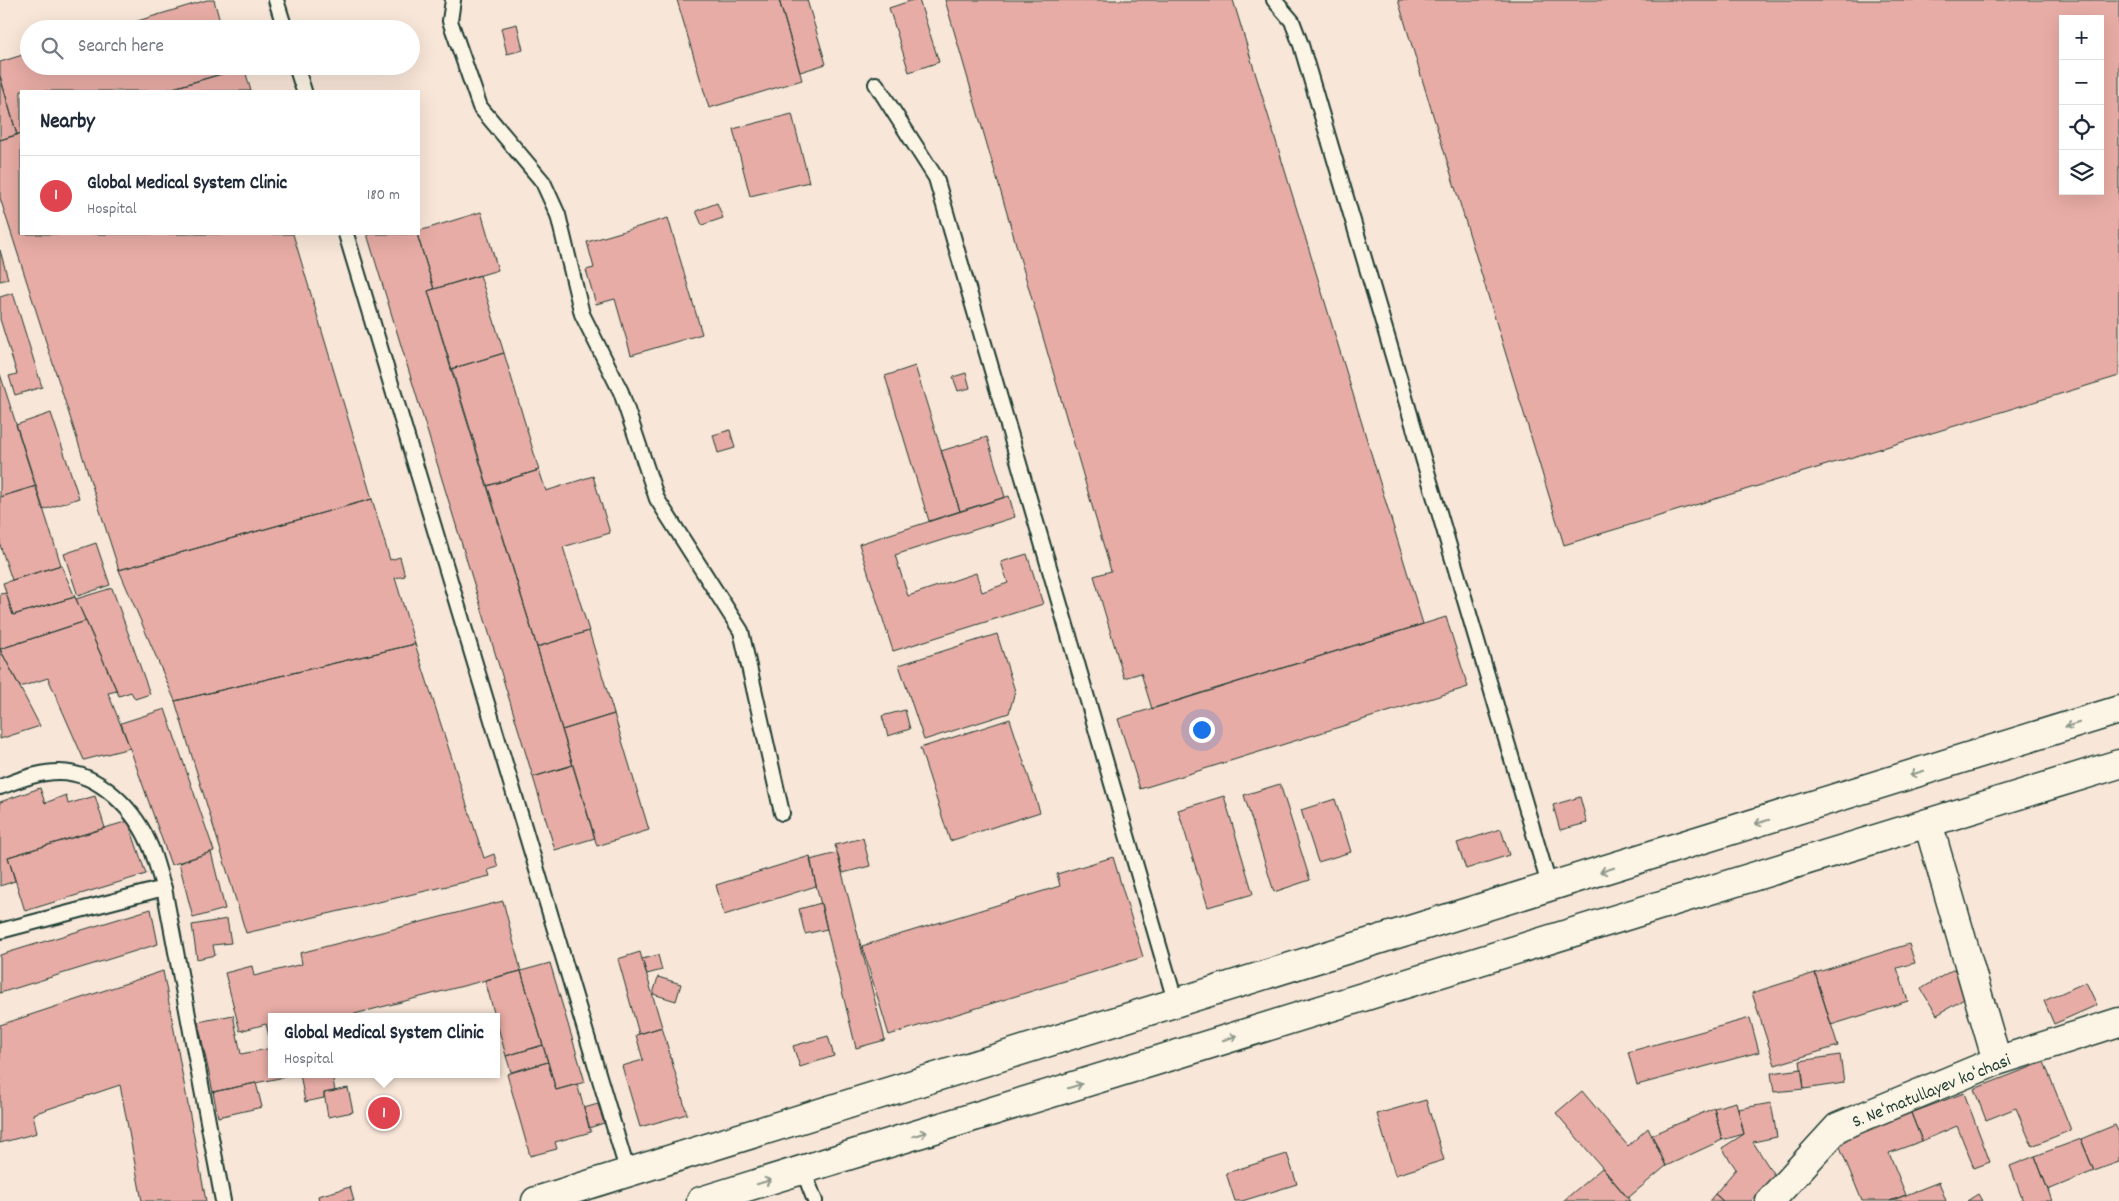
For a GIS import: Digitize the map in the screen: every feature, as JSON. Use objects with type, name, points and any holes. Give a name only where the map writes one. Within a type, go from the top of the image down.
[{"type":"main road","points":[[536,1201],[2119,710]]},
{"type":"main road","points":[[701,1201],[2119,764]]},
{"type":"main road","points":[[1928,823],[1997,1061]]},
{"type":"main road","name":"S. Neʻmatullayev koʻchasi","points":[[1770,1201],[1838,1127],[1997,1061],[2119,1022]]},
{"type":"lane","points":[[276,0],[282,20]]},
{"type":"lane","points":[[453,0],[450,21],[480,108],[543,182],[558,215],[582,314],[621,392],[657,499],[741,632],[782,813]]},
{"type":"lane","points":[[1274,0],[1292,20],[1301,45],[1550,888]]},
{"type":"lane","points":[[299,75],[304,90]]},
{"type":"lane","points":[[876,84],[936,178],[1176,1004]]},
{"type":"lane","points":[[346,235],[628,1173]]},
{"type":"lane","points":[[0,787],[32,775],[60,772],[91,779],[114,795],[134,818],[151,847],[164,888],[224,1201]]},
{"type":"lane","points":[[0,931],[164,888]]},
{"type":"lane","points":[[803,1170],[815,1201]]},
{"type":"building","points":[[207,0],[214,0],[220,20],[141,20]]},
{"type":"building","points":[[677,0],[779,0],[802,80],[709,108]]},
{"type":"building","points":[[779,0],[807,0],[826,64],[800,72]]},
{"type":"building","points":[[913,0],[919,0],[939,62],[909,72],[889,8]]},
{"type":"building","points":[[945,0],[1233,0],[1423,624],[1152,709],[1141,673],[1124,678],[1094,576],[1111,571]]},
{"type":"building","points":[[1398,0],[2119,0],[2119,376],[1564,545]]},
{"type":"building","points":[[517,24],[523,50],[507,54],[501,28]]},
{"type":"building","points":[[20,56],[20,75],[218,75],[166,90],[20,90],[20,134],[17,135],[0,76],[0,62]]},
{"type":"building","points":[[218,75],[246,75],[251,90],[166,90]]},
{"type":"building","points":[[0,76],[17,135],[0,140]]},
{"type":"building","points":[[792,114],[809,182],[750,196],[733,129]]},
{"type":"building","points":[[20,133],[20,235],[293,235],[372,499],[119,570],[0,198],[0,140]]},
{"type":"building","points":[[717,203],[723,218],[702,225],[696,211]]},
{"type":"building","points":[[481,212],[498,270],[434,289],[417,235],[420,235],[420,231]]},
{"type":"building","points":[[668,218],[702,334],[631,355],[615,299],[596,304],[586,270],[594,268],[587,242]]},
{"type":"building","points":[[367,235],[417,235],[434,289],[428,291],[573,765],[533,777]]},
{"type":"building","points":[[0,250],[8,279],[0,281]]},
{"type":"building","points":[[480,275],[504,353],[451,369],[428,291]]},
{"type":"building","points":[[13,293],[42,387],[15,395],[9,376],[17,374],[0,319],[0,297]]},
{"type":"building","points":[[504,353],[539,470],[487,486],[451,369]]},
{"type":"building","points":[[915,366],[960,511],[929,521],[885,376]]},
{"type":"building","points":[[966,373],[970,388],[958,391],[953,377]]},
{"type":"building","points":[[0,374],[36,486],[0,497]]},
{"type":"building","points":[[51,413],[79,498],[43,510],[16,425]]},
{"type":"building","points":[[730,430],[735,448],[718,453],[713,435]]},
{"type":"building","points":[[987,437],[1005,497],[960,511],[941,451]]},
{"type":"building","points":[[539,470],[546,491],[593,476],[610,533],[563,547],[589,631],[537,647],[487,486]]},
{"type":"building","points":[[36,486],[61,565],[12,580],[0,545],[0,497]]},
{"type":"building","points":[[1009,496],[1015,517],[895,555],[908,596],[976,573],[982,592],[1008,583],[1001,562],[1027,554],[1043,604],[893,651],[859,544]]},
{"type":"building","points":[[372,499],[390,560],[400,557],[405,576],[395,578],[415,644],[175,701],[119,570]]},
{"type":"building","points":[[96,543],[110,585],[78,596],[64,554]]},
{"type":"building","points":[[61,565],[75,597],[13,615],[3,583]]},
{"type":"building","points":[[112,588],[150,694],[135,699],[131,692],[119,696],[76,599]]},
{"type":"building","points":[[6,593],[13,615],[75,597],[86,621],[0,649],[0,594]]},
{"type":"building","points":[[1446,617],[1468,687],[1140,789],[1118,719]]},
{"type":"building","points":[[86,621],[117,691],[108,693],[130,748],[84,760],[48,678],[20,687],[0,649]]},
{"type":"building","points":[[589,631],[614,714],[562,730],[537,647]]},
{"type":"building","points":[[997,634],[1015,691],[1009,713],[924,740],[899,665]]},
{"type":"building","points":[[415,644],[484,858],[494,854],[498,867],[488,870],[490,876],[246,933],[175,701]]},
{"type":"building","points":[[0,649],[40,726],[0,739]]},
{"type":"building","points":[[165,709],[214,851],[171,865],[121,723]]},
{"type":"building","points":[[905,710],[910,729],[888,736],[882,716]]},
{"type":"building","points":[[614,714],[649,830],[597,846],[562,730]]},
{"type":"building","points":[[1010,719],[1040,812],[950,841],[920,748]]},
{"type":"building","points":[[573,765],[595,838],[555,850],[533,777]]},
{"type":"building","points":[[1280,784],[1310,880],[1274,892],[1244,795]]},
{"type":"building","points":[[40,788],[45,803],[66,795],[68,804],[95,796],[105,828],[8,857],[15,881],[0,886],[0,802]]},
{"type":"building","points":[[1224,796],[1253,894],[1208,907],[1178,810]]},
{"type":"building","points":[[1580,797],[1587,823],[1560,830],[1553,805]]},
{"type":"building","points":[[1335,799],[1351,852],[1318,862],[1301,810]]},
{"type":"building","points":[[128,821],[146,874],[25,911],[8,857]]},
{"type":"building","points":[[1501,829],[1509,855],[1466,869],[1457,843]]},
{"type":"building","points":[[863,838],[870,866],[843,873],[835,845]]},
{"type":"building","points":[[211,852],[225,909],[193,918],[179,863]]},
{"type":"building","points":[[837,853],[885,1040],[856,1048],[810,860]]},
{"type":"building","points":[[810,856],[816,886],[724,915],[716,885]]},
{"type":"building","points":[[1113,857],[1143,957],[889,1035],[862,946],[1060,886],[1057,874]]},
{"type":"building","points":[[503,901],[521,971],[358,1013],[268,1013],[268,1032],[266,1024],[240,1031],[225,973],[252,966],[254,976],[302,964],[300,953]]},
{"type":"building","points":[[821,903],[827,929],[805,934],[799,909]]},
{"type":"building","points":[[151,909],[158,944],[0,993],[0,955]]},
{"type":"building","points":[[227,919],[231,943],[213,945],[215,955],[197,959],[192,925]]},
{"type":"building","points":[[1909,944],[1915,963],[1897,968],[1908,1001],[1831,1025],[1815,973]]},
{"type":"building","points":[[640,952],[662,1027],[639,1034],[618,959]]},
{"type":"building","points":[[658,955],[662,970],[647,974],[642,959]]},
{"type":"building","points":[[550,963],[585,1082],[556,1090],[521,971]]},
{"type":"building","points":[[1954,969],[1969,996],[1937,1015],[1921,989]]},
{"type":"building","points":[[163,971],[206,1201],[142,1201],[120,1085],[33,1114],[37,1133],[0,1143],[0,1025]]},
{"type":"building","points":[[521,971],[543,1045],[506,1056],[500,1034],[500,1013],[494,1013],[485,980]]},
{"type":"building","points":[[1815,973],[1838,1046],[1775,1065],[1752,993]]},
{"type":"building","points":[[658,977],[681,984],[676,1001],[653,994]]},
{"type":"building","points":[[2086,982],[2097,1005],[2054,1024],[2044,1001]]},
{"type":"building","points":[[233,1015],[241,1054],[268,1049],[268,1078],[279,1078],[213,1092],[198,1022]]},
{"type":"building","points":[[1750,1018],[1759,1052],[1637,1085],[1628,1052]]},
{"type":"building","points":[[662,1027],[687,1114],[640,1127],[622,1066],[643,1060],[636,1035]]},
{"type":"building","points":[[828,1036],[834,1056],[800,1067],[793,1046]]},
{"type":"building","points":[[543,1045],[548,1062],[511,1072],[506,1056]]},
{"type":"building","points":[[1840,1055],[1844,1083],[1804,1089],[1800,1061]]},
{"type":"building","points":[[548,1062],[556,1090],[577,1084],[591,1132],[555,1142],[557,1149],[530,1156],[507,1074]]},
{"type":"building","points":[[2044,1062],[2071,1130],[2032,1146],[2016,1108],[1986,1120],[1974,1089]]},
{"type":"building","points":[[1802,1069],[1804,1089],[1774,1092],[1771,1073]]},
{"type":"building","points":[[301,1078],[333,1078],[335,1091],[324,1093],[324,1098],[305,1102]]},
{"type":"building","points":[[256,1083],[262,1107],[218,1117],[213,1092]]},
{"type":"building","points":[[348,1088],[353,1112],[328,1117],[324,1093]]},
{"type":"building","points":[[1582,1091],[1628,1146],[1648,1128],[1666,1166],[1628,1198],[1556,1113]]},
{"type":"building","points":[[1964,1093],[1990,1162],[1974,1168],[1957,1126],[1922,1141],[1911,1113]]},
{"type":"building","points":[[1426,1100],[1444,1160],[1395,1175],[1377,1114]]},
{"type":"building","points":[[1736,1102],[1744,1134],[1722,1140],[1714,1108]]},
{"type":"building","points":[[1771,1103],[1777,1137],[1753,1142],[1774,1175],[1751,1201],[1723,1201],[1715,1194],[1736,1169],[1722,1148],[1744,1134],[1738,1109]]},
{"type":"building","points":[[598,1104],[604,1123],[589,1128],[584,1108]]},
{"type":"building","points":[[1714,1108],[1722,1140],[1666,1166],[1652,1135]]},
{"type":"building","points":[[1911,1113],[1922,1141],[1889,1153],[1906,1195],[1890,1201],[1862,1201],[1838,1142]]},
{"type":"building","points":[[2115,1125],[2119,1133],[2119,1162],[2094,1171],[2081,1139]]},
{"type":"building","points":[[2081,1139],[2094,1171],[2048,1190],[2035,1156]]},
{"type":"building","points":[[1287,1154],[1297,1184],[1242,1201],[1235,1201],[1226,1173]]},
{"type":"building","points":[[2035,1156],[2052,1201],[2023,1201],[2010,1166]]},
{"type":"building","points":[[1602,1168],[1630,1201],[1563,1201]]},
{"type":"building","points":[[1939,1182],[1946,1201],[1890,1201],[1906,1195]]},
{"type":"building","points":[[350,1187],[354,1201],[319,1201],[318,1196]]},
{"type":"building","points":[[1715,1194],[1723,1201],[1709,1201]]},
{"type":"building","points":[[1978,1194],[1982,1201],[1967,1201]]},
{"type":"place","name":"Global Medical System Clinic","points":[[384,1113]]}]
